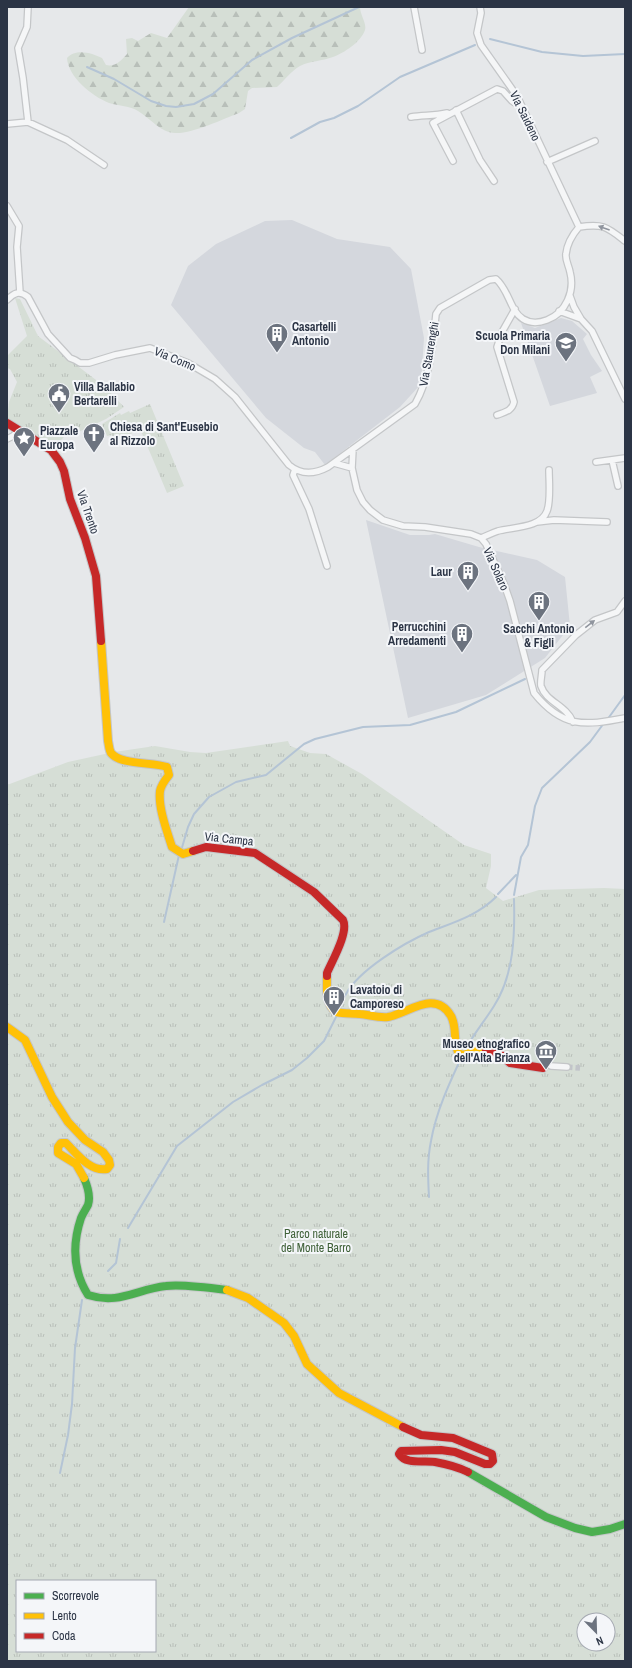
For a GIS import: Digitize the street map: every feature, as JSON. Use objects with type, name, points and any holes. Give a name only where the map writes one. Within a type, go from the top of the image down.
[{"type":"street","points":[[28,7],[27,27],[18,48],[28,122]]},
{"type":"street","points":[[414,7],[422,50]]},
{"type":"street","name":"Via Saideno","points":[[480,7],[481,13],[478,33],[481,45],[517,96],[579,227]]},
{"type":"street","points":[[453,161],[433,123],[496,89],[503,91],[512,102],[522,107]]},
{"type":"street","points":[[411,117],[422,115],[429,116],[454,111]]},
{"type":"street","points":[[454,111],[480,160],[494,181]]},
{"type":"street","points":[[7,124],[28,122],[66,140],[104,165]]},
{"type":"street","points":[[547,162],[595,141]]},
{"type":"street","points":[[7,206],[19,226],[17,247],[20,293],[13,294],[7,300]]},
{"type":"street","points":[[625,241],[601,225],[579,227],[573,234],[566,255],[571,273],[572,288],[570,296],[574,307],[581,319],[592,331],[625,399]]},
{"type":"street","name":"Via Staurenghi","points":[[334,462],[415,404],[422,393],[429,365],[436,314],[440,308],[489,280],[496,279],[501,283],[514,309],[523,319],[531,323],[549,319],[566,305],[570,296]]},
{"type":"street","name":"Via Como","points":[[20,293],[28,297],[48,334],[70,358],[80,363],[89,363],[115,355],[150,348],[188,363],[215,379],[235,397],[267,438],[295,470]]},
{"type":"street","points":[[497,415],[509,410],[513,406],[514,402],[497,347],[502,332],[514,309]]},
{"type":"street","points":[[559,311],[581,319]]},
{"type":"street","points":[[7,424],[19,430],[7,439]]},
{"type":"street","name":"Via Trento","points":[[19,430],[50,450],[56,456],[64,472],[70,499],[85,538],[96,576]]},
{"type":"street","name":"Via Solaro","points":[[353,449],[352,468],[358,490],[370,510],[383,520],[403,526],[425,527],[471,534],[481,538],[491,553],[504,584],[534,693],[543,705],[554,713],[570,721]]},
{"type":"street","points":[[596,462],[625,458]]},
{"type":"street","points":[[612,460],[618,486]]},
{"type":"street","points":[[327,566],[309,509],[293,475],[295,470],[306,473],[319,472],[334,462],[352,468]]},
{"type":"street","points":[[537,522],[544,517],[548,509],[549,470]]},
{"type":"street","points":[[481,538],[498,531],[537,522],[554,520],[606,522]]},
{"type":"street","name":"Via Campa","points":[[96,576],[110,753],[114,757],[125,760],[167,767],[169,775],[160,791],[161,807],[172,848],[183,854],[206,847],[254,853],[314,892],[343,920],[345,924],[341,942],[327,973],[327,997],[330,1007],[336,1012],[384,1017],[422,1004],[434,1004],[441,1007],[452,1016],[456,1027],[457,1040],[455,1047],[462,1054],[476,1050],[490,1050],[500,1054],[510,1064],[547,1067]]},
{"type":"street","points":[[625,601],[617,612],[595,620],[582,630],[542,670],[541,686],[548,698],[557,703],[570,714],[570,721],[583,724],[625,718]]},
{"type":"street","points":[[11,1029],[25,1040],[52,1097],[68,1122],[85,1140],[103,1152],[109,1160],[110,1165],[107,1169],[98,1170],[82,1159],[66,1143],[61,1143],[58,1147],[58,1153],[73,1161],[80,1169],[86,1183],[90,1200],[82,1218],[75,1256],[76,1272],[88,1294],[100,1299],[112,1298],[166,1286],[214,1288],[230,1291],[248,1298],[284,1323],[294,1336],[307,1364],[339,1394],[392,1422],[422,1435],[453,1438],[492,1454],[493,1461],[490,1464],[486,1464],[455,1452],[442,1450],[401,1451],[399,1454],[401,1457],[411,1461],[433,1462],[460,1468],[546,1517],[575,1528],[592,1532],[610,1529],[625,1524]]},
{"type":"street","points":[[547,1067],[567,1067]]},
{"type":"shaded area","points":[[292,220],[337,239],[390,247],[411,269],[424,338],[421,384],[400,407],[325,465],[315,452],[304,448],[266,418],[171,305],[188,266],[216,244],[265,221]]},
{"type":"shaded area","name":"Scuola Primaria Don Milani","points":[[561,318],[572,321],[587,334],[583,339],[591,355],[602,371],[590,377],[597,393],[550,406],[521,323],[535,328]]},
{"type":"shaded area","points":[[366,520],[410,535],[435,534],[479,547],[537,560],[565,577],[570,626],[545,658],[486,695],[408,718]]},
{"type":"green space","points":[[189,7],[360,7],[365,30],[360,39],[342,53],[300,66],[277,87],[252,88],[248,91],[245,109],[239,113],[199,129],[182,133],[165,131],[135,109],[109,103],[95,96],[76,79],[68,65],[67,58],[79,52],[94,54],[102,58],[106,65],[115,64],[127,54],[126,39],[132,38],[138,41],[151,33],[167,38]]},
{"type":"green space","points":[[15,298],[20,299],[38,336],[104,386],[124,407],[106,419],[70,436],[67,434],[52,449],[28,430],[25,431],[7,421],[9,402],[17,382],[10,369],[7,368],[7,356],[27,336]]},
{"type":"green space","points":[[150,404],[184,486],[167,493],[138,424],[133,426],[135,432],[114,441],[112,435],[107,436],[102,424],[120,413],[121,415],[129,411],[130,413]]},
{"type":"green space","name":"Parco naturale del Monte Barro","points":[[288,741],[290,746],[310,753],[326,754],[362,774],[464,845],[491,854],[491,866],[486,888],[503,901],[539,890],[604,888],[625,889],[625,1661],[7,1661],[7,785],[68,762],[114,752],[155,746],[206,753]]},
{"type":"waterway","points":[[87,67],[114,79],[151,101],[166,106],[176,107],[194,104],[213,94],[252,60],[292,38],[359,7]]},
{"type":"waterway","points":[[490,39],[542,52],[583,56],[625,54]]},
{"type":"waterway","points":[[291,138],[320,122],[334,118],[358,106],[400,77],[475,45]]},
{"type":"waterway","points":[[181,851],[188,827],[194,814],[209,797],[236,782],[266,775],[304,744],[315,739],[363,727],[410,725],[456,712],[525,679]]},
{"type":"waterway","points":[[607,720],[625,695]]},
{"type":"waterway","points":[[514,895],[521,857],[528,845],[535,806],[542,788],[590,742],[604,723]]},
{"type":"waterway","points":[[164,922],[179,855]]},
{"type":"waterway","points":[[498,894],[516,875]]},
{"type":"waterway","points":[[339,1011],[342,1002],[352,985],[383,958],[429,932],[473,914],[489,904],[496,897]]},
{"type":"waterway","points":[[464,1052],[494,1006],[506,981],[512,954],[514,899]]},
{"type":"waterway","points":[[128,1228],[177,1146],[233,1102],[292,1070],[307,1058],[324,1041],[337,1015]]},
{"type":"waterway","points":[[429,1197],[428,1162],[433,1130],[452,1077],[462,1056]]},
{"type":"waterway","points":[[108,1271],[116,1263],[120,1239]]},
{"type":"waterway","points":[[60,1473],[68,1435],[72,1404],[75,1348],[82,1300]]},
{"type":"tunnel","points":[[567,1067],[580,1068]]},
{"type":"traffic: fast","points":[[84,1178],[88,1191],[89,1202],[81,1218],[75,1248],[79,1277],[88,1295],[99,1298],[119,1297],[166,1286],[196,1286],[227,1290]]},
{"type":"traffic: fast","points":[[468,1472],[546,1517],[575,1528],[592,1532],[610,1529],[625,1524]]},
{"type":"traffic: slow","points":[[101,641],[110,752],[115,757],[122,760],[167,767],[169,775],[160,791],[160,805],[165,827],[172,847],[183,854],[193,851]]},
{"type":"traffic: slow","points":[[327,976],[328,1000],[336,1012],[388,1017],[421,1005],[430,1003],[437,1004],[445,1008],[451,1016],[459,1054],[464,1055],[476,1050],[486,1050]]},
{"type":"traffic: slow","points":[[7,1027],[25,1040],[52,1097],[68,1122],[85,1140],[103,1152],[109,1160],[110,1165],[107,1169],[95,1168],[79,1157],[66,1143],[61,1143],[58,1147],[58,1153],[76,1164],[84,1178]]},
{"type":"traffic: slow","points":[[227,1290],[248,1298],[284,1323],[294,1336],[307,1364],[339,1393],[403,1427]]},
{"type":"traffic: jam","points":[[7,423],[51,450],[60,462],[64,471],[70,499],[85,538],[96,576],[101,641]]},
{"type":"traffic: jam","points":[[193,851],[206,847],[255,853],[314,892],[343,920],[344,925],[342,939],[327,976]]},
{"type":"traffic: jam","points":[[486,1050],[500,1054],[510,1063],[543,1068]]},
{"type":"traffic: jam","points":[[403,1427],[421,1435],[453,1438],[492,1454],[493,1461],[490,1464],[485,1464],[455,1452],[441,1450],[401,1451],[399,1454],[406,1460],[439,1463],[456,1467],[468,1472]]},
{"type":"place","name":"Casartelli Antonio","points":[[277,354]]},
{"type":"place","name":"Scuola Primaria Don Milani","points":[[566,362]]},
{"type":"place","name":"Villa Ballabio Bertarelli","points":[[59,414]]},
{"type":"place","name":"Chiesa di Sant'Eusebio al Rizzolo","points":[[94,454]]},
{"type":"place","name":"Piazzale Europa","points":[[24,458]]},
{"type":"place","name":"Laur","points":[[468,592]]},
{"type":"place","name":"Sacchi Antonio & Figli","points":[[539,622]]},
{"type":"place","name":"Perrucchini Arredamenti","points":[[462,654]]},
{"type":"place","name":"Lavatoio di Camporeso","points":[[334,1016]]},
{"type":"place","name":"Museo etnografico dell'Alta Brianza","points":[[546,1070]]}]
